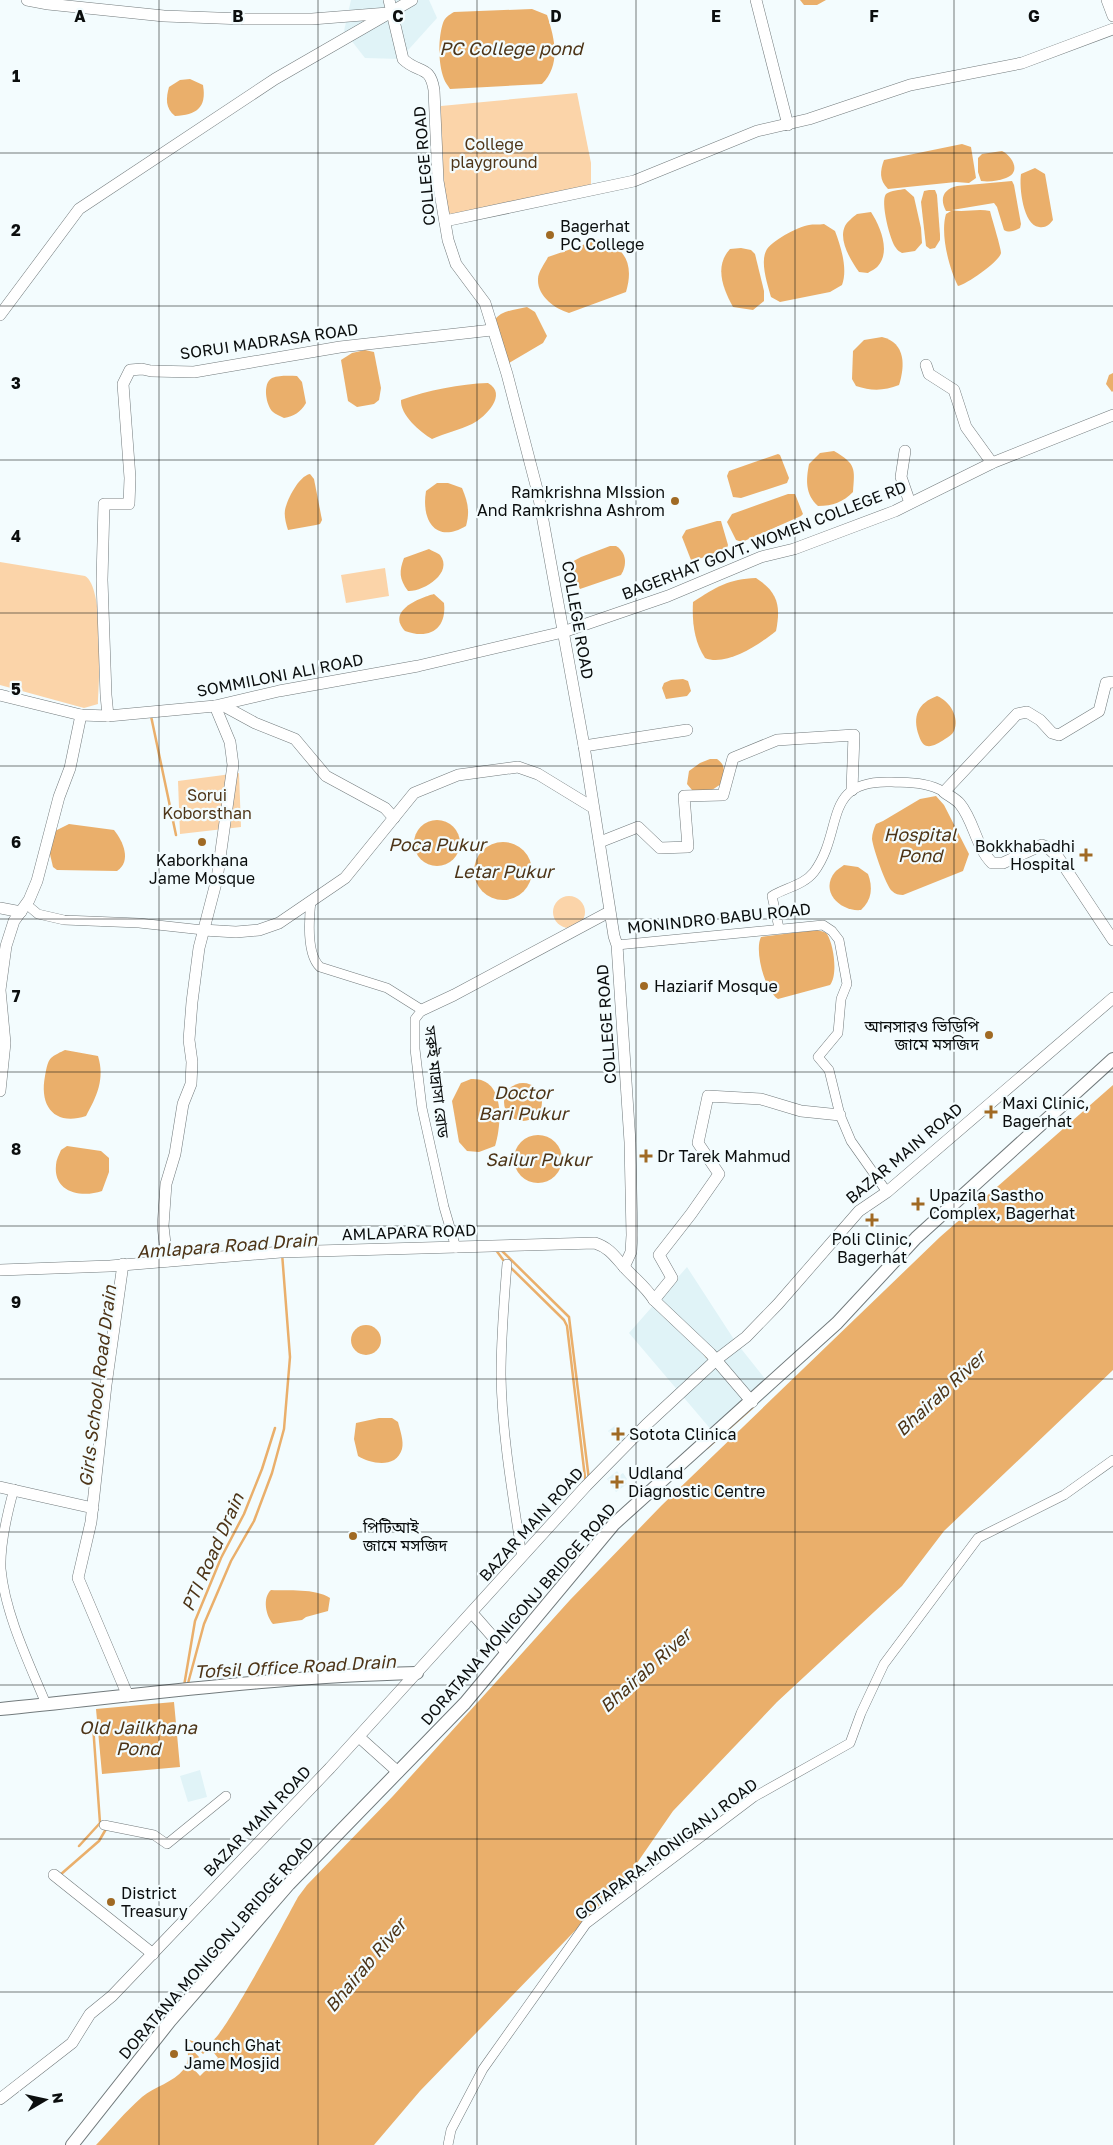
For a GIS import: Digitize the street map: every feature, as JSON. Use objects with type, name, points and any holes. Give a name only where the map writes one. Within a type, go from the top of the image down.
[{"type":"main road","name":"DORATANA MONIGONJ BRIDGE ROAD","points":[[72,2145],[170,2021],[282,1892],[465,1703],[614,1524],[752,1402],[837,1323],[916,1238],[1113,1059]]},
{"type":"main road","points":[[0,1709],[351,1675],[418,1673]]},
{"type":"street","points":[[27,0],[164,16],[244,19],[312,19],[392,12]]},
{"type":"street","name":"COLLEGE ROAD","points":[[389,0],[403,59],[408,64],[428,72],[433,83],[438,181],[444,220],[453,257],[485,303],[538,493],[584,746],[592,807],[600,842],[609,912],[617,945],[618,986],[626,1058],[632,1188],[631,1252],[624,1267]]},
{"type":"street","points":[[0,315],[80,210],[275,80],[412,0]]},
{"type":"street","points":[[756,0],[788,125]]},
{"type":"street","points":[[1107,0],[1113,16]]},
{"type":"street","points":[[444,220],[634,182],[758,131],[788,125],[910,85],[1022,63],[1113,29]]},
{"type":"street","name":"SORUI MADRASA ROAD","points":[[108,716],[102,580],[104,504],[129,504],[130,478],[123,384],[130,370],[194,372],[340,347],[492,330]]},
{"type":"street","points":[[926,365],[930,374],[954,390],[966,426],[992,463]]},
{"type":"street","name":"BAGERHAT GOVT. WOMEN COLLEGE RD","points":[[563,632],[668,596],[761,556],[794,549],[910,503],[992,463],[1113,416]]},
{"type":"street","points":[[905,451],[901,477],[910,503]]},
{"type":"street","name":"SOMMILONI ALI ROAD","points":[[0,695],[81,715],[108,716],[218,705],[279,691],[418,666],[563,632]]},
{"type":"street","points":[[944,792],[1017,714],[1027,712],[1040,720],[1052,733],[1059,735],[1098,711],[1106,683],[1113,682]]},
{"type":"street","points":[[218,705],[255,723],[296,739],[326,776],[385,808],[394,818]]},
{"type":"street","points":[[166,1261],[163,1226],[166,1184],[174,1154],[183,1104],[191,1084],[192,1062],[189,1040],[192,1002],[203,930],[217,879],[233,765],[230,742],[218,705]]},
{"type":"street","points":[[0,1091],[5,1043],[0,990],[6,946],[14,921],[37,881],[59,797],[70,768],[81,715]]},
{"type":"street","points":[[584,746],[687,730]]},
{"type":"street","points":[[600,842],[638,827],[660,848],[688,847],[684,796],[723,795],[733,758],[777,740],[854,735],[852,790]]},
{"type":"street","points":[[0,908],[23,908],[57,919],[139,923],[236,932],[259,930],[279,923],[344,878],[414,794],[458,775],[518,766],[538,774],[592,807]]},
{"type":"street","points":[[779,928],[772,896],[809,878],[828,848],[836,814],[843,798],[852,790],[867,782],[877,781],[933,785],[944,792],[959,803],[966,813],[981,846],[992,863],[1003,863],[1042,845],[1048,846],[1058,857],[1113,940]]},
{"type":"street","name":"সরুই মাদ্রাসা রোড","points":[[311,900],[308,924],[315,962],[320,967],[387,988],[422,1010],[415,1019],[415,1049],[422,1108],[444,1207],[456,1248]]},
{"type":"street","points":[[422,1010],[454,995],[609,912]]},
{"type":"street","name":"MONINDRO BABU ROAD","points":[[617,945],[779,928],[823,925],[832,930],[839,940],[847,984],[841,999],[838,1034],[818,1057],[829,1070],[840,1115],[851,1141],[887,1192]]},
{"type":"street","name":"BAZAR MAIN ROAD","points":[[0,2099],[72,2043],[90,2014],[112,1996],[153,1954],[358,1737],[586,1486],[646,1425],[716,1360],[746,1337],[778,1304],[859,1211],[887,1192],[1113,998]]},
{"type":"street","points":[[654,1300],[672,1278],[658,1255],[691,1214],[719,1174],[698,1143],[708,1096],[761,1099],[801,1111],[840,1115]]},
{"type":"street","name":"AMLAPARA ROAD","points":[[0,1270],[124,1264],[281,1252],[456,1248],[587,1242],[603,1246],[614,1254],[624,1267],[648,1290],[654,1300],[677,1319],[716,1360],[752,1402]]},
{"type":"street","points":[[124,1264],[106,1385],[93,1508],[88,1541],[78,1578],[128,1696]]},
{"type":"street","points":[[507,1264],[502,1317],[501,1376],[507,1449],[522,1557]]},
{"type":"street","name":"GOTAPARA-MONIGANJ ROAD","points":[[448,2145],[451,2130],[483,2069],[586,1924],[754,1797],[850,1744],[861,1713],[884,1664],[978,1538],[1064,1495],[1113,1460]]},
{"type":"street","points":[[0,1486],[93,1508]]},
{"type":"street","points":[[14,1489],[3,1538],[1,1568],[16,1627],[46,1704]]},
{"type":"street","points":[[472,1613],[507,1653]]},
{"type":"street","points":[[358,1737],[398,1772]]},
{"type":"street","points":[[104,1825],[154,1835],[167,1844],[226,1796]]},
{"type":"street","points":[[54,1875],[153,1954]]},
{"type":"shaded area","points":[[351,0],[429,0],[437,18],[400,59],[365,58],[344,31]]},
{"type":"shaded area","points":[[687,1267],[735,1341],[774,1390],[719,1439],[629,1333]]},
{"type":"shaded area","name":"Sotota Clinica","points":[[616,1425],[627,1438],[620,1444],[608,1431]]},
{"type":"shaded area","name":"Udland Diagnostic Centre","points":[[617,1471],[620,1475],[623,1473],[627,1479],[625,1481],[627,1484],[616,1492],[607,1479]]},
{"type":"shaded area","points":[[200,1770],[207,1797],[188,1802],[180,1776]]},
{"type":"green space","name":"College playground","points":[[577,93],[591,163],[591,187],[452,214],[445,212],[438,111],[441,106]]},
{"type":"green space","points":[[0,562],[85,576],[91,584],[96,598],[98,616],[100,657],[98,704],[84,708],[0,685]]},
{"type":"green space","points":[[385,568],[389,596],[346,603],[341,575]]},
{"type":"green space","name":"Sorui Koborsthan","points":[[239,773],[241,827],[180,834],[178,781]]},
{"type":"green space","points":[[569,896],[575,897],[580,901],[584,906],[584,918],[580,923],[575,927],[569,928],[563,927],[558,923],[554,918],[553,912],[554,906],[558,901],[563,897]]},
{"type":"water","points":[[800,0],[826,0],[817,5],[804,5]]},
{"type":"water","name":"PC College pond","points":[[532,9],[547,15],[554,42],[555,51],[552,69],[542,84],[450,89],[442,73],[439,51],[440,36],[446,18],[454,12]]},
{"type":"water","points":[[190,79],[203,85],[204,93],[201,105],[194,112],[175,116],[169,110],[167,103],[169,87],[180,80]]},
{"type":"water","points":[[962,144],[971,147],[976,178],[969,183],[956,182],[888,189],[883,182],[881,172],[884,160]]},
{"type":"water","points":[[1002,151],[1012,160],[1014,172],[1003,179],[981,181],[978,172],[978,158],[982,154]]},
{"type":"water","points":[[1035,168],[1045,174],[1053,220],[1044,227],[1034,225],[1029,220],[1023,205],[1021,174]]},
{"type":"water","points":[[1012,181],[1021,224],[1020,228],[1014,231],[1004,230],[994,203],[952,210],[990,211],[1001,253],[995,262],[982,272],[958,286],[951,270],[945,241],[944,222],[946,214],[951,211],[946,211],[943,202],[944,195],[949,189],[957,186]]},
{"type":"water","points":[[905,189],[914,197],[921,228],[922,243],[915,251],[902,253],[896,249],[891,238],[886,221],[884,198],[888,193]]},
{"type":"water","points":[[935,190],[937,195],[940,235],[940,240],[935,248],[930,249],[926,246],[921,202],[924,191]]},
{"type":"water","points":[[871,212],[881,231],[884,253],[882,260],[876,268],[868,273],[859,272],[846,250],[843,232],[847,223],[857,214]]},
{"type":"water","points":[[824,224],[835,231],[839,244],[844,265],[842,285],[830,292],[780,302],[771,297],[765,274],[764,256],[766,251],[779,239],[798,228]]},
{"type":"water","points":[[600,239],[616,247],[626,259],[629,274],[626,292],[569,313],[553,305],[540,291],[538,285],[539,273],[548,257]]},
{"type":"water","points":[[741,248],[751,250],[755,254],[764,291],[764,301],[753,310],[733,307],[723,285],[721,270],[725,256],[730,249]]},
{"type":"water","points":[[527,307],[535,312],[547,336],[543,343],[509,363],[494,321],[504,313]]},
{"type":"water","points":[[882,337],[896,344],[900,350],[903,363],[899,385],[878,390],[856,386],[852,379],[853,351],[864,340]]},
{"type":"water","points":[[365,350],[374,352],[381,388],[379,400],[374,404],[357,407],[348,401],[341,360],[352,353]]},
{"type":"water","points":[[1113,373],[1112,392],[1106,384],[1109,375]]},
{"type":"water","points":[[297,376],[302,382],[306,403],[296,414],[284,418],[275,414],[268,405],[267,385],[275,377]]},
{"type":"water","points":[[488,383],[494,388],[496,393],[495,399],[493,405],[478,421],[432,439],[407,417],[402,406],[401,400],[433,390]]},
{"type":"water","points":[[834,451],[847,460],[852,467],[854,472],[853,492],[837,503],[818,506],[809,492],[807,476],[809,464],[820,453]]},
{"type":"water","points":[[778,454],[789,478],[787,483],[741,498],[733,497],[727,476],[729,471]]},
{"type":"water","points":[[310,474],[314,479],[322,520],[320,524],[288,530],[285,520],[286,505],[298,483]]},
{"type":"water","points":[[437,483],[448,483],[462,488],[468,507],[466,526],[455,531],[446,532],[439,531],[433,526],[426,512],[426,491]]},
{"type":"water","points":[[788,494],[795,494],[803,514],[801,516],[742,542],[736,540],[727,522],[732,514]]},
{"type":"water","points":[[721,521],[728,545],[727,548],[694,561],[691,560],[682,537],[686,530]]},
{"type":"water","points":[[610,546],[616,546],[624,556],[625,563],[621,575],[580,589],[570,568],[570,563]]},
{"type":"water","points":[[429,549],[440,555],[443,562],[440,575],[428,585],[408,591],[401,575],[404,558]]},
{"type":"water","points":[[756,578],[769,589],[776,600],[778,614],[776,631],[752,648],[732,657],[713,660],[705,658],[698,645],[694,631],[693,602],[730,582]]},
{"type":"water","points":[[434,594],[444,603],[443,620],[439,626],[429,633],[422,634],[405,631],[400,624],[399,617],[402,612],[413,602]]},
{"type":"water","points":[[683,679],[688,681],[691,691],[687,696],[666,699],[662,688],[664,683]]},
{"type":"water","points":[[937,696],[942,698],[953,710],[956,726],[949,737],[941,742],[927,746],[921,741],[917,729],[918,711],[925,702]]},
{"type":"water","points":[[710,759],[717,759],[722,764],[724,773],[721,784],[709,792],[692,790],[687,784],[689,771]]},
{"type":"water","name":"Hospital Pond","points":[[936,796],[944,805],[969,854],[963,871],[903,895],[896,894],[889,888],[877,858],[872,839],[876,824],[920,799]]},
{"type":"water","name":"Poca Pukur","points":[[432,820],[442,820],[456,830],[460,843],[456,856],[450,862],[442,866],[432,866],[418,856],[414,848],[414,838],[424,824]]},
{"type":"water","points":[[69,824],[114,830],[125,851],[122,867],[117,871],[57,870],[53,867],[49,850],[55,831]]},
{"type":"water","name":"Letar Pukur","points":[[497,842],[509,842],[524,850],[532,865],[532,877],[524,892],[509,900],[497,900],[482,892],[474,877],[474,865],[482,850]]},
{"type":"water","points":[[844,865],[858,867],[868,874],[871,884],[870,893],[865,906],[861,910],[846,908],[834,899],[831,893],[831,879],[835,872]]},
{"type":"water","points":[[816,930],[827,934],[832,945],[834,974],[830,985],[778,999],[769,988],[762,970],[759,951],[761,937]]},
{"type":"water","points":[[65,1050],[98,1056],[101,1072],[99,1087],[86,1116],[66,1118],[58,1116],[47,1105],[44,1087],[47,1067],[52,1057]]},
{"type":"water","points":[[471,1079],[482,1080],[490,1085],[498,1103],[499,1126],[495,1146],[479,1152],[467,1151],[459,1142],[452,1101],[461,1083]]},
{"type":"water","name":"Doctor Bari Pukur","points":[[523,1083],[536,1089],[542,1102],[536,1115],[523,1121],[510,1115],[504,1102],[510,1089]]},
{"type":"water","name":"Bhairab River","points":[[1113,1085],[1113,1370],[944,1531],[902,1586],[777,1702],[673,1811],[628,1876],[420,2091],[374,2145],[96,2145],[142,2097],[180,2074],[186,2066],[188,2059],[186,2043],[189,2040],[209,2043],[218,2035],[242,1999],[298,1897],[307,1885],[393,1796],[570,1600],[662,1505],[940,1237]]},
{"type":"water","name":"Sailur Pukur","points":[[538,1135],[547,1137],[555,1142],[560,1150],[562,1159],[560,1168],[555,1176],[547,1181],[538,1183],[529,1181],[521,1176],[516,1168],[514,1159],[516,1150],[521,1142],[529,1137]]},
{"type":"water","points":[[67,1146],[101,1151],[109,1158],[109,1172],[102,1191],[86,1194],[78,1193],[70,1191],[59,1182],[56,1174],[56,1161],[61,1150]]},
{"type":"water","points":[[366,1325],[377,1329],[381,1340],[377,1351],[366,1355],[355,1351],[351,1340],[355,1329]]},
{"type":"water","points":[[379,1418],[392,1418],[398,1422],[402,1436],[402,1449],[399,1455],[394,1460],[383,1463],[376,1463],[358,1456],[354,1439],[356,1423]]},
{"type":"water","points":[[271,1590],[309,1591],[324,1595],[330,1598],[328,1611],[306,1617],[302,1620],[273,1624],[268,1616],[266,1607],[268,1593]]},
{"type":"water","name":"Old Jailkhana Pond","points":[[174,1702],[180,1767],[102,1774],[96,1709]]},
{"type":"pier","points":[[189,2040],[203,2054],[210,2048],[218,2058],[200,2076],[191,2066],[199,2057],[186,2043]]},
{"type":"waterway","points":[[151,716],[176,835]]},
{"type":"waterway","name":"Tofsil Office Road Drain","points":[[587,1242],[601,1245],[613,1254],[654,1300],[677,1320],[707,1357],[718,1358],[649,1421],[586,1486],[567,1326],[564,1320],[504,1261],[493,1246],[587,1242]]},
{"type":"waterway","name":"Tofsil Office Road Drain","points":[[498,1247],[569,1317],[589,1480],[416,1671],[335,1674],[187,1687],[204,1624],[231,1561],[254,1521],[272,1473],[284,1429],[290,1357],[282,1253],[498,1247]]},
{"type":"waterway","points":[[707,1448],[753,1407]]},
{"type":"waterway","name":"PTI Road Drain","points":[[184,1686],[195,1621],[221,1558],[244,1514],[262,1469],[275,1428]]},
{"type":"waterway","points":[[79,1846],[100,1823],[93,1725]]},
{"type":"waterway","points":[[60,1875],[99,1841],[106,1829]]},
{"type":"place","name":"Bagerhat PC College","points":[[550,235]]},
{"type":"place","name":"Ramkrishna MIssion And Ramkrishna Ashrom","points":[[675,501]]},
{"type":"place","name":"Kaborkhana Jame Mosque","points":[[202,842]]},
{"type":"place","name":"Bokkhabadhi Hospital","points":[[1086,855]]},
{"type":"place","name":"Haziarif Mosque","points":[[644,986]]},
{"type":"place","name":"আনসারও ভিডিপি জামে মসজিদ","points":[[989,1035]]},
{"type":"place","name":"Maxi Clinic, Bagerhat","points":[[991,1112]]},
{"type":"place","name":"Dr Tarek Mahmud","points":[[646,1156]]},
{"type":"place","name":"Upazila Sastho Complex, Bagerhat","points":[[918,1204]]},
{"type":"place","name":"Poli Clinic, Bagerhat","points":[[872,1220]]},
{"type":"place","name":"Sotota Clinica","points":[[618,1434]]},
{"type":"place","name":"Udland Diagnostic Centre","points":[[617,1482]]},
{"type":"place","name":"পিটিআই জামে মসজিদ","points":[[353,1536]]},
{"type":"place","name":"District Treasury","points":[[111,1902]]},
{"type":"place","name":"Lounch Ghat Jame Mosjid","points":[[174,2054]]},
{"type":"water label","name":"Amlapara Road Drain","points":[[227,1245]]},
{"type":"water label","name":"Girls School Road Drain","points":[[97,1386]]}]
